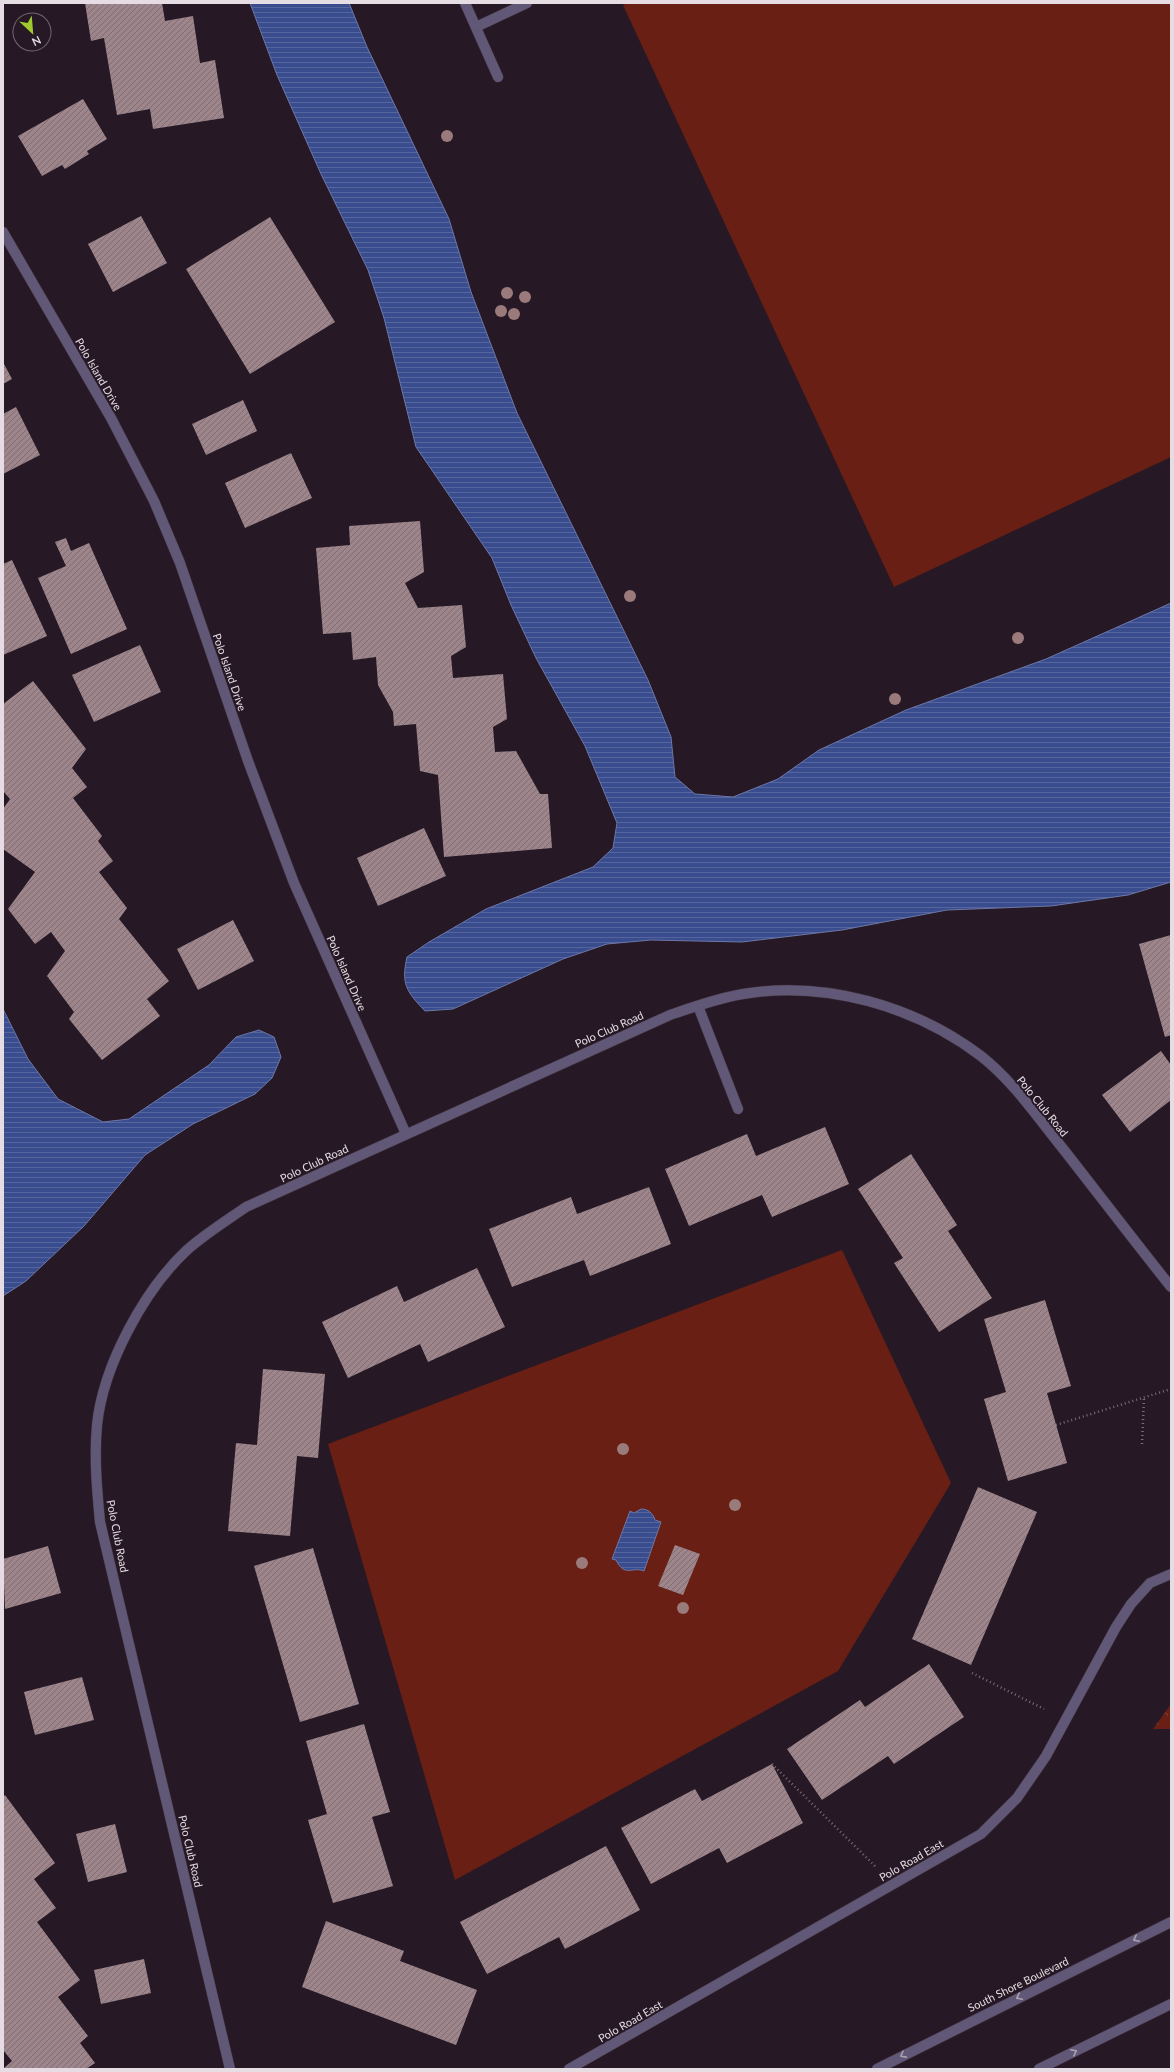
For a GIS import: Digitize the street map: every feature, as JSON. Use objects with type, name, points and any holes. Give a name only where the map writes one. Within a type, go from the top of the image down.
[{"type":"street","points":[[465,3],[498,77]]},
{"type":"street","points":[[476,26],[527,3]]},
{"type":"street","name":"Polo Island Drive","points":[[3,232],[111,418],[154,501],[180,563],[248,761],[294,883],[406,1134]]},
{"type":"street","name":"Polo Club Road","points":[[230,2069],[100,1522],[95,1474],[97,1424],[109,1376],[127,1330],[153,1288],[186,1251],[205,1235],[246,1208],[670,1015],[743,994],[793,991],[844,995],[892,1008],[938,1029],[981,1057],[1018,1091],[1171,1287]]},
{"type":"street","points":[[698,1006],[738,1109]]},
{"type":"street","name":"Polo Road East","points":[[570,2069],[981,1834],[1017,1798],[1046,1756],[1116,1627],[1131,1604],[1150,1584],[1171,1574]]},
{"type":"street","name":"South Shore Boulevard","points":[[877,2069],[1171,1922]]},
{"type":"street","points":[[1039,2069],[1171,2004]]},
{"type":"path","points":[[1056,1425],[1171,1389]]},
{"type":"path","points":[[1142,1444],[1144,1398]]},
{"type":"path","points":[[972,1673],[1065,1720]]},
{"type":"path","points":[[772,1764],[893,1884]]},
{"type":"green space","points":[[628,3],[1171,3],[1171,457],[894,587],[623,5]]},
{"type":"green space","points":[[842,1250],[951,1483],[838,1671],[455,1880],[328,1444]]},
{"type":"green space","points":[[1171,1704],[1171,1729],[1153,1729]]},
{"type":"water","points":[[250,3],[349,3],[367,47],[449,219],[471,292],[517,413],[648,680],[671,737],[675,777],[695,794],[733,797],[778,779],[819,750],[906,710],[1046,659],[1171,603],[1171,882],[1128,895],[1051,906],[947,910],[842,930],[742,942],[651,940],[607,944],[563,959],[453,1009],[425,1011],[409,992],[405,981],[405,966],[407,957],[429,942],[486,909],[593,867],[613,848],[617,823],[585,746],[536,658],[511,605],[492,558],[416,447],[384,318],[368,270],[321,174],[277,75]]},
{"type":"water","points":[[3,1009],[28,1059],[58,1099],[103,1122],[129,1119],[209,1065],[236,1037],[259,1030],[274,1037],[281,1057],[272,1078],[255,1094],[193,1124],[145,1155],[84,1226],[26,1281],[3,1296]]},
{"type":"water","points":[[641,1509],[650,1512],[655,1520],[661,1522],[644,1571],[622,1569],[616,1560],[612,1559],[630,1511],[634,1513]]},
{"type":"building","points":[[85,3],[162,3],[165,21],[193,16],[200,63],[215,60],[224,118],[153,129],[150,109],[117,115],[104,38],[91,41]]},
{"type":"building","points":[[83,99],[107,139],[87,151],[89,154],[65,169],[62,165],[42,176],[18,136]]},
{"type":"building","points":[[141,216],[167,263],[113,292],[88,244]]},
{"type":"building","points":[[270,217],[335,322],[250,374],[186,269]]},
{"type":"building","points":[[3,362],[12,379],[3,384]]},
{"type":"building","points":[[243,400],[257,431],[206,455],[192,424]]},
{"type":"building","points":[[16,407],[40,455],[3,474],[3,414]]},
{"type":"building","points":[[291,453],[312,498],[245,528],[225,483]]},
{"type":"building","points":[[420,521],[424,572],[405,583],[418,608],[462,605],[466,647],[451,656],[453,678],[503,674],[507,719],[493,727],[495,752],[516,751],[540,794],[548,794],[552,848],[444,857],[438,775],[420,771],[416,724],[394,726],[393,712],[378,685],[376,657],[353,660],[351,632],[323,634],[316,548],[350,545],[349,526]]},
{"type":"building","points":[[66,538],[71,551],[89,543],[127,629],[71,654],[38,578],[66,566],[55,542]]},
{"type":"building","points":[[12,560],[47,636],[3,655],[3,564]]},
{"type":"building","points":[[140,645],[161,692],[94,722],[72,675]]},
{"type":"building","points":[[33,681],[86,749],[72,768],[87,787],[73,798],[102,836],[98,841],[113,861],[99,872],[127,908],[119,919],[169,981],[147,999],[160,1016],[102,1060],[69,1019],[74,1012],[47,976],[65,951],[51,932],[35,944],[8,909],[35,872],[3,849],[3,809],[10,799],[3,791],[3,704]]},
{"type":"building","points":[[424,828],[446,876],[378,906],[357,858]]},
{"type":"building","points":[[233,920],[254,961],[198,990],[177,949]]},
{"type":"building","points":[[1171,935],[1171,1035],[1165,1037],[1139,944]]},
{"type":"building","points":[[1161,1051],[1171,1065],[1171,1100],[1130,1132],[1102,1095]]},
{"type":"building","points":[[825,1127],[849,1184],[772,1217],[762,1195],[689,1226],[665,1169],[747,1134],[756,1156]]},
{"type":"building","points":[[911,1154],[957,1225],[948,1231],[992,1298],[939,1332],[894,1263],[903,1258],[858,1189]]},
{"type":"building","points":[[649,1187],[671,1244],[590,1276],[584,1260],[512,1287],[489,1229],[571,1197],[577,1214]]},
{"type":"building","points":[[477,1268],[505,1327],[428,1362],[420,1344],[348,1378],[322,1322],[397,1286],[404,1302]]},
{"type":"building","points":[[1045,1300],[1071,1386],[1047,1393],[1067,1463],[1008,1481],[984,1399],[1006,1392],[984,1319]]},
{"type":"building","points":[[263,1369],[325,1374],[318,1458],[297,1456],[290,1536],[228,1531],[236,1443],[257,1445]]},
{"type":"building","points":[[978,1487],[1037,1512],[971,1665],[912,1639]]},
{"type":"building","points":[[675,1545],[700,1554],[683,1595],[658,1586]]},
{"type":"building","points":[[48,1546],[61,1593],[5,1609],[3,1559]]},
{"type":"building","points":[[313,1548],[359,1704],[300,1722],[254,1566]]},
{"type":"building","points":[[929,1664],[964,1717],[894,1764],[888,1756],[822,1800],[787,1749],[860,1700],[865,1707]]},
{"type":"building","points":[[82,1677],[94,1720],[35,1735],[24,1692]]},
{"type":"building","points":[[364,1724],[390,1812],[372,1817],[393,1886],[333,1903],[308,1820],[327,1814],[306,1741]]},
{"type":"building","points":[[772,1764],[803,1823],[727,1863],[719,1848],[651,1884],[621,1828],[695,1789],[702,1801]]},
{"type":"building","points":[[5,1795],[55,1863],[34,1879],[56,1908],[37,1922],[80,1980],[58,1997],[88,2036],[80,2043],[95,2063],[86,2069],[3,2069],[12,2061],[3,2050],[3,1797]]},
{"type":"building","points":[[115,1824],[127,1872],[88,1882],[76,1834]]},
{"type":"building","points":[[606,1846],[640,1910],[565,1949],[559,1937],[487,1974],[460,1922]]},
{"type":"building","points":[[326,1921],[404,1951],[400,1961],[477,1990],[456,2045],[302,1987]]},
{"type":"building","points":[[144,1959],[151,1993],[101,2004],[94,1970]]}]
